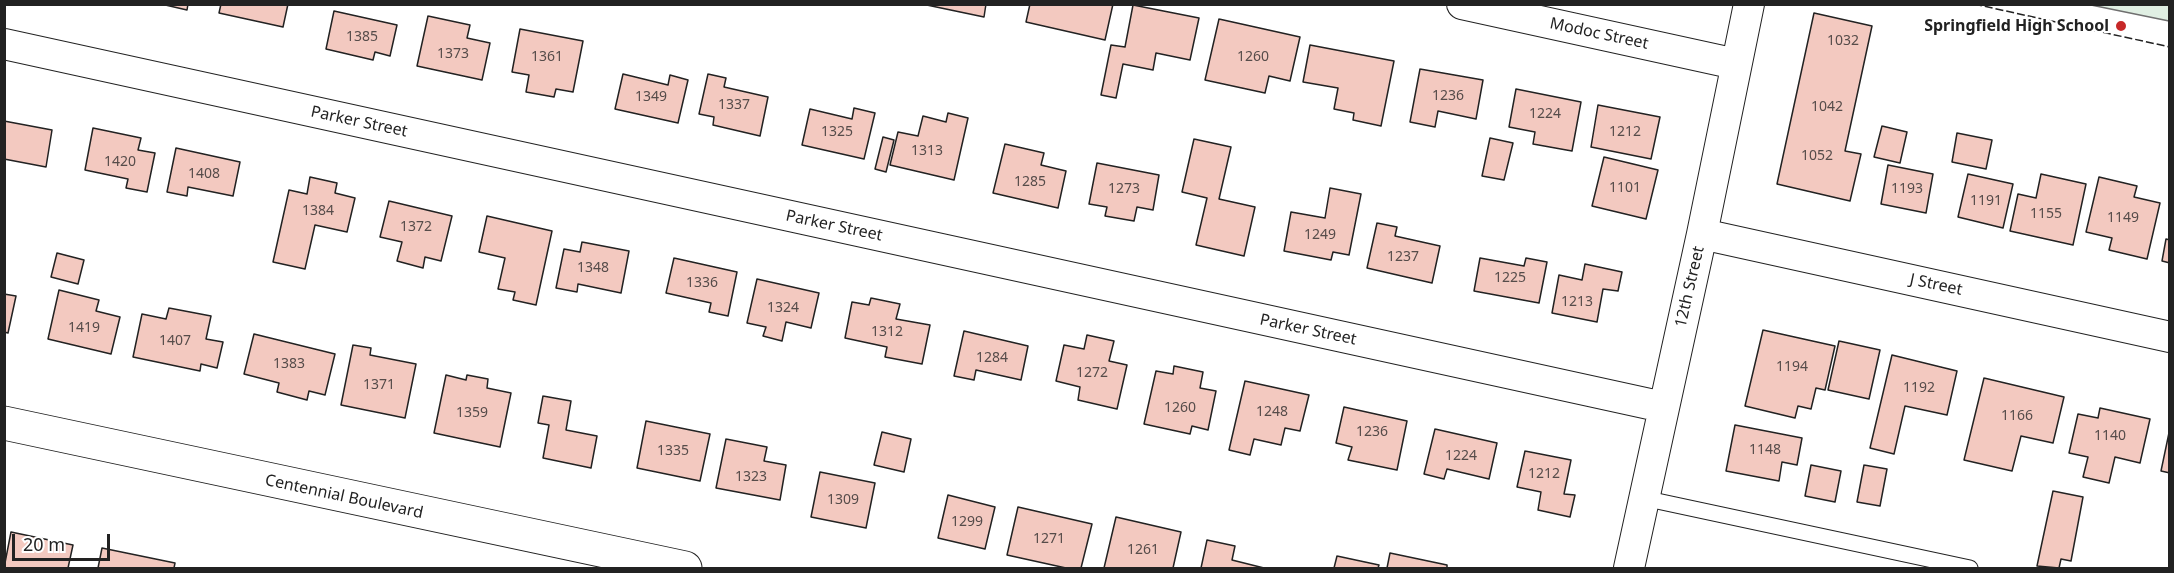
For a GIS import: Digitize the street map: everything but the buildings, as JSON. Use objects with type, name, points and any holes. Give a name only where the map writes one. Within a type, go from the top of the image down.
[{"type":"main road","name":"Centennial Boulevard","points":[[4,423],[685,568]]},
{"type":"street","name":"Modoc Street","points":[[1462,4],[1736,64]]},
{"type":"street","name":"12th Street","points":[[1629,568],[1702,234],[1749,4]]},
{"type":"street","name":"Parker Street","points":[[4,44],[1663,407]]},
{"type":"street","name":"J Street","points":[[1702,234],[2169,337]]},
{"type":"lane","points":[[1644,498],[1970,568]]},
{"type":"green space","points":[[2091,5],[2169,5],[2169,21]]},
{"type":"fence","points":[[1974,4],[2170,47]]},
{"type":"place","name":"Springfield High School","points":[[2121,26]]}]
